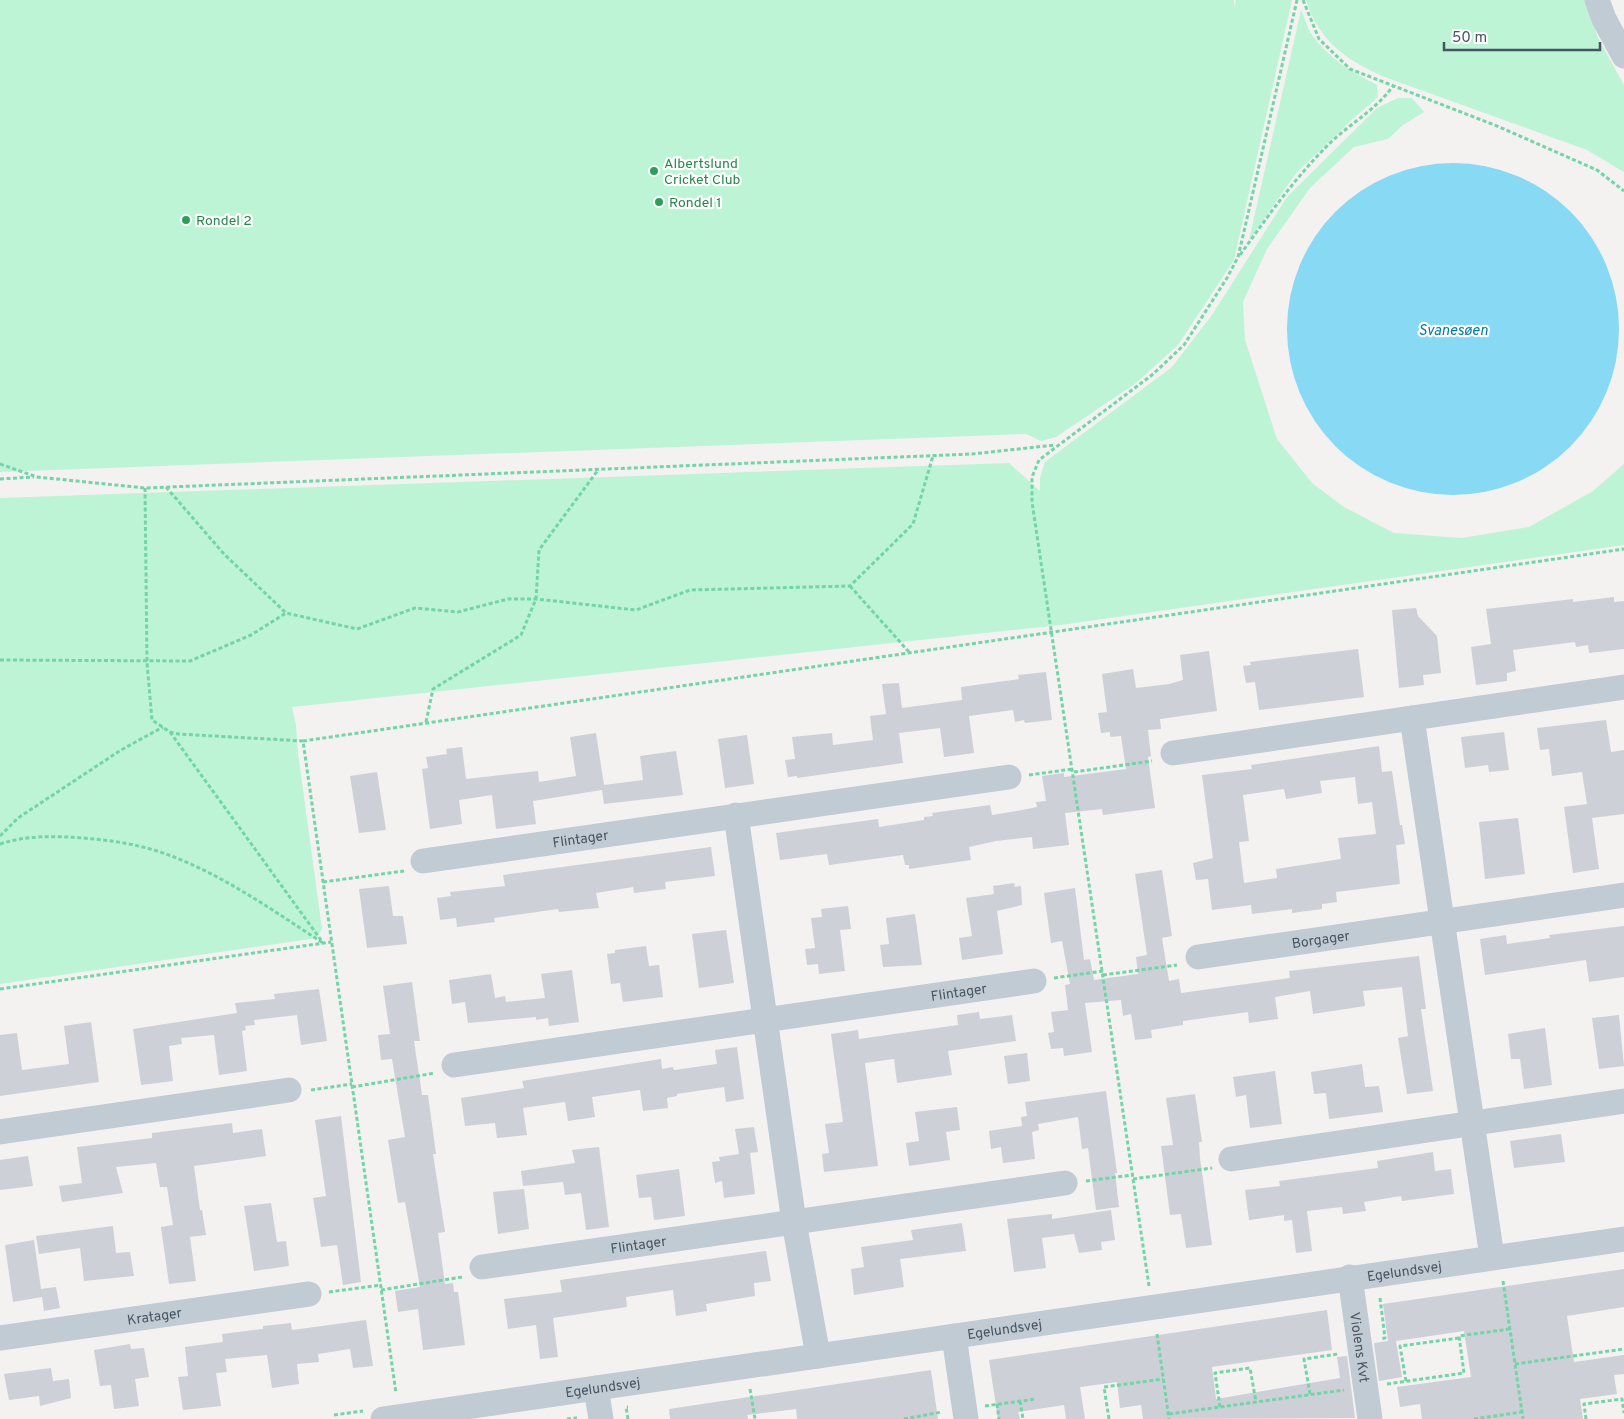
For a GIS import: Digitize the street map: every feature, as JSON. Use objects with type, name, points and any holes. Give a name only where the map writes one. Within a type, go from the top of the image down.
[{"type":"street","points":[[1598,0],[1604,19],[1624,56]]},
{"type":"street","points":[[1173,753],[1624,687]]},
{"type":"street","points":[[1412,718],[1492,1257]]},
{"type":"street","name":"Flintager","points":[[423,861],[1009,777]]},
{"type":"street","points":[[736,815],[794,1222],[818,1356]]},
{"type":"street","name":"Borgager","points":[[1198,957],[1624,895]]},
{"type":"street","name":"Flintager","points":[[454,1065],[765,1018],[1034,981]]},
{"type":"street","points":[[0,1132],[289,1090]]},
{"type":"street","points":[[1231,1159],[1624,1101]]},
{"type":"street","name":"Flintager","points":[[482,1267],[1065,1183]]},
{"type":"street","name":"Egelundsvej","points":[[376,1414],[596,1388],[1624,1238]]},
{"type":"street","name":"Violens Kvt","points":[[1350,1277],[1370,1419]]},
{"type":"street","name":"Kratager","points":[[0,1338],[309,1294]]},
{"type":"street","points":[[954,1336],[965,1414]]},
{"type":"street","points":[[596,1388],[600,1419]]},
{"type":"path","points":[[1238,257],[1296,0]]},
{"type":"path","points":[[1303,0],[1304,7],[1318,40],[1350,69],[1496,126],[1598,170],[1624,191]]},
{"type":"path","points":[[1149,1286],[1032,502],[1032,477],[1038,460],[1152,375],[1184,346],[1238,257],[1299,174],[1339,134],[1384,98],[1393,86]]},
{"type":"path","points":[[0,479],[37,477],[145,488],[933,456],[1014,451],[1057,445]]},
{"type":"path","points":[[166,487],[224,554],[286,613],[356,629],[415,608],[458,612],[508,599],[536,599],[636,610],[690,590],[850,586],[913,524],[933,456]]},
{"type":"path","points":[[0,464],[37,477]]},
{"type":"path","points":[[426,722],[433,689],[521,636],[536,599],[540,550],[598,470]]},
{"type":"path","points":[[145,488],[147,663],[152,720],[170,732],[323,943]]},
{"type":"path","points":[[170,732],[303,741],[1624,549]]},
{"type":"path","points":[[850,586],[909,652]]},
{"type":"path","points":[[0,660],[190,662],[251,636],[286,613]]},
{"type":"path","points":[[0,836],[18,818],[121,750],[163,727]]},
{"type":"path","points":[[303,741],[396,1393]]},
{"type":"path","points":[[1009,777],[1158,760],[1173,753]]},
{"type":"path","points":[[0,844],[13,840],[50,836],[117,841],[154,850],[203,869],[323,943]]},
{"type":"path","points":[[323,882],[407,870],[423,861]]},
{"type":"path","points":[[0,989],[332,942]]},
{"type":"path","points":[[1034,981],[1188,963],[1198,957]]},
{"type":"path","points":[[289,1090],[302,1092],[433,1075],[454,1065]]},
{"type":"path","points":[[1065,1183],[1216,1167],[1231,1159]]},
{"type":"path","points":[[381,1290],[467,1276],[482,1267]]},
{"type":"path","points":[[1494,1282],[1512,1279]]},
{"type":"path","points":[[1503,1281],[1523,1419]]},
{"type":"path","points":[[309,1294],[381,1285]]},
{"type":"path","points":[[1310,1394],[1304,1359],[1338,1354],[1336,1346],[1385,1338],[1379,1298],[1389,1297]]},
{"type":"path","points":[[1148,1332],[1158,1332],[1169,1419]]},
{"type":"path","points":[[1406,1381],[1400,1346],[1460,1338]]},
{"type":"path","points":[[1515,1364],[1624,1349]]},
{"type":"path","points":[[1220,1407],[1215,1373],[1233,1370],[1250,1368],[1256,1402]]},
{"type":"path","points":[[1109,1419],[1104,1387],[1164,1378]]},
{"type":"path","points":[[741,1391],[760,1388]]},
{"type":"path","points":[[750,1389],[754,1419]]},
{"type":"path","points":[[904,1419],[965,1414],[997,1404],[1036,1399]]},
{"type":"path","points":[[1586,1419],[1584,1404],[1622,1399],[1624,1413]]},
{"type":"path","points":[[1020,1401],[1023,1419]]},
{"type":"path","points":[[997,1404],[999,1419]]},
{"type":"path","points":[[628,1419],[626,1407],[636,1406]]},
{"type":"path","points":[[1474,1419],[1522,1412]]},
{"type":"path","points":[[334,1415],[376,1414]]},
{"type":"path","points":[[566,1419],[577,1419]]},
{"type":"green space","points":[[0,0],[1234,0],[1234,8],[1236,0],[1292,0],[1234,260],[1178,345],[1136,383],[1056,437],[1041,441],[1026,434],[0,472]]},
{"type":"green space","points":[[1306,0],[1585,0],[1598,38],[1624,85],[1624,172],[1587,150],[1382,76],[1356,63],[1326,38],[1311,14]]},
{"type":"green space","points":[[1301,10],[1310,32],[1318,43],[1333,58],[1377,85],[1378,97],[1297,172],[1249,240]]},
{"type":"green space","points":[[1398,98],[1412,98],[1424,112],[1403,125],[1388,139],[1354,147],[1310,188],[1267,249],[1243,302],[1245,340],[1277,439],[1312,483],[1344,507],[1394,533],[1462,538],[1529,527],[1593,491],[1624,464],[1624,545],[1061,625],[292,707],[296,725],[298,753],[322,929],[317,938],[0,984],[0,498],[1009,463],[1040,491],[1040,478],[1045,462],[1172,367],[1212,315],[1287,197],[1377,108]]},
{"type":"water","name":"Svanesøen","points":[[1453,163],[1485,166],[1517,176],[1545,191],[1570,212],[1591,237],[1606,265],[1616,297],[1619,329],[1616,361],[1606,393],[1591,421],[1570,446],[1545,467],[1517,482],[1485,492],[1453,495],[1421,492],[1389,482],[1361,467],[1336,446],[1315,421],[1300,393],[1290,361],[1287,329],[1290,297],[1300,265],[1315,237],[1336,212],[1361,191],[1389,176],[1421,166]]},
{"type":"building","points":[[1614,597],[1614,602],[1624,601],[1624,649],[1589,653],[1588,645],[1576,647],[1575,642],[1513,650],[1516,671],[1507,673],[1507,681],[1476,685],[1471,647],[1491,644],[1486,609],[1573,599],[1573,602]]},
{"type":"building","points":[[1416,608],[1418,616],[1437,636],[1441,673],[1423,675],[1424,685],[1399,688],[1392,610]]},
{"type":"building","points":[[1358,649],[1364,697],[1259,710],[1255,682],[1246,683],[1243,666],[1251,665],[1250,662]]},
{"type":"building","points":[[1209,651],[1217,711],[1160,719],[1161,729],[1148,730],[1151,756],[1148,757],[1155,808],[1103,815],[1102,809],[1065,813],[1069,845],[1033,849],[1032,837],[996,841],[969,847],[971,860],[909,869],[909,865],[905,865],[903,855],[829,865],[827,854],[780,860],[776,833],[878,819],[879,827],[924,820],[924,817],[933,816],[932,813],[990,805],[992,815],[1022,810],[1037,807],[1036,802],[1046,801],[1042,776],[1064,773],[1064,777],[1126,769],[1121,736],[1110,737],[1110,732],[1101,733],[1098,713],[1107,712],[1102,674],[1133,669],[1136,688],[1169,684],[1183,680],[1180,655]]},
{"type":"building","points":[[1046,672],[1052,720],[1025,723],[1024,720],[1015,722],[1013,710],[969,716],[974,753],[944,757],[940,728],[899,733],[903,763],[797,778],[797,776],[788,777],[785,760],[795,759],[792,737],[832,733],[833,745],[873,740],[870,716],[886,714],[882,684],[899,683],[902,708],[962,700],[961,687],[1019,679],[1018,675]]},
{"type":"building","points":[[1606,720],[1611,752],[1624,750],[1624,814],[1592,818],[1599,869],[1573,873],[1564,807],[1587,804],[1582,772],[1552,776],[1549,749],[1540,750],[1537,728]]},
{"type":"building","points":[[1504,732],[1509,770],[1489,772],[1488,765],[1465,768],[1461,737]]},
{"type":"building","points":[[596,733],[604,785],[643,780],[640,756],[676,751],[683,795],[604,804],[602,790],[533,801],[536,824],[496,829],[492,795],[459,800],[462,824],[430,829],[422,769],[428,768],[426,757],[447,754],[446,749],[462,747],[466,779],[538,771],[539,782],[576,776],[570,737]]},
{"type":"building","points":[[747,735],[754,784],[725,788],[718,739]]},
{"type":"building","points":[[1379,746],[1382,772],[1392,771],[1400,825],[1402,825],[1405,844],[1396,845],[1400,884],[1336,892],[1337,902],[1322,904],[1322,909],[1292,913],[1292,909],[1252,914],[1251,905],[1212,910],[1208,879],[1196,880],[1193,863],[1213,858],[1202,775],[1252,769],[1251,765]],"holes":[[[1355,777],[1358,804],[1372,802],[1376,834],[1338,838],[1341,859],[1276,869],[1277,878],[1244,883],[1239,842],[1249,841],[1243,795],[1284,789],[1286,799],[1322,793],[1320,781]]]},
{"type":"building","points":[[377,772],[386,830],[359,833],[350,776]]},
{"type":"building","points":[[1518,818],[1525,874],[1485,879],[1479,822]]},
{"type":"building","points":[[711,847],[715,876],[665,882],[666,889],[634,893],[633,887],[596,893],[599,908],[559,912],[558,909],[494,918],[495,922],[457,927],[456,918],[440,920],[437,898],[451,896],[450,892],[505,886],[503,875]]},
{"type":"building","points":[[1162,870],[1172,936],[1162,938],[1169,981],[1179,979],[1181,993],[1290,978],[1289,971],[1419,956],[1426,1009],[1421,1009],[1433,1091],[1407,1094],[1398,1038],[1408,1036],[1402,987],[1363,991],[1365,1006],[1313,1014],[1310,991],[1275,997],[1278,1019],[1249,1023],[1248,1012],[1183,1021],[1183,1025],[1151,1030],[1152,1038],[1135,1040],[1131,1014],[1123,1016],[1121,1000],[1085,1003],[1092,1052],[1064,1056],[1063,1048],[1051,1049],[1048,1033],[1054,1032],[1051,1012],[1068,1010],[1065,985],[1070,984],[1062,941],[1051,943],[1044,893],[1075,888],[1084,960],[1090,959],[1094,980],[1138,974],[1136,957],[1147,955],[1135,874]]},
{"type":"building","points":[[1014,883],[1015,887],[1021,886],[1022,905],[997,911],[1003,954],[962,960],[959,938],[972,936],[966,898],[994,894],[993,886]]},
{"type":"building","points":[[389,886],[393,916],[403,916],[407,944],[367,948],[359,889]]},
{"type":"building","points":[[848,906],[851,929],[840,930],[845,971],[819,974],[818,964],[807,965],[805,949],[815,948],[811,918],[822,917],[821,909]]},
{"type":"building","points":[[915,914],[922,965],[883,967],[880,945],[889,944],[886,918]]},
{"type":"building","points":[[1624,926],[1624,977],[1589,982],[1586,960],[1485,975],[1480,939],[1506,935],[1507,944],[1550,938],[1549,935]]},
{"type":"building","points":[[726,930],[734,983],[699,988],[692,934]]},
{"type":"building","points":[[646,946],[649,966],[659,965],[663,997],[623,1002],[620,983],[611,984],[607,954],[615,953],[615,950]]},
{"type":"building","points":[[572,970],[579,1022],[549,1026],[548,1018],[536,1020],[536,1017],[468,1023],[465,1002],[452,1004],[449,980],[491,974],[495,998],[505,996],[506,1002],[545,998],[541,974]]},
{"type":"building","points":[[412,982],[420,1041],[414,1041],[422,1095],[428,1095],[436,1154],[433,1154],[445,1232],[438,1233],[445,1284],[453,1283],[454,1292],[458,1292],[465,1345],[423,1350],[418,1309],[398,1312],[395,1291],[420,1287],[405,1202],[398,1203],[388,1140],[405,1137],[392,1059],[381,1060],[378,1035],[390,1034],[383,986]]},
{"type":"building","points":[[319,989],[327,1041],[301,1045],[297,1015],[254,1020],[255,1025],[245,1026],[246,1030],[242,1031],[247,1071],[219,1075],[214,1035],[181,1038],[182,1044],[169,1046],[173,1081],[141,1085],[133,1029],[237,1013],[235,1003],[275,999],[274,994]]},
{"type":"building","points":[[979,1012],[980,1019],[1012,1015],[1016,1041],[948,1051],[952,1075],[897,1083],[894,1059],[865,1063],[878,1166],[824,1172],[822,1154],[829,1153],[825,1124],[843,1122],[831,1034],[858,1030],[859,1039],[958,1025],[957,1015]]},
{"type":"building","points":[[1619,1015],[1624,1066],[1599,1069],[1592,1018]]},
{"type":"building","points":[[91,1022],[99,1082],[0,1096],[0,1035],[17,1033],[22,1070],[69,1064],[64,1026]]},
{"type":"building","points":[[1545,1028],[1552,1085],[1524,1089],[1520,1059],[1511,1059],[1508,1034]]},
{"type":"building","points":[[737,1047],[744,1099],[726,1102],[724,1087],[677,1094],[677,1096],[667,1098],[668,1108],[643,1111],[640,1090],[592,1097],[595,1117],[568,1121],[565,1102],[523,1108],[527,1135],[497,1138],[495,1123],[465,1126],[461,1098],[524,1088],[522,1081],[661,1059],[662,1069],[673,1067],[674,1070],[717,1064],[715,1050]]},
{"type":"building","points":[[1027,1053],[1030,1081],[1008,1084],[1004,1056]]},
{"type":"building","points":[[1362,1064],[1365,1087],[1379,1086],[1383,1112],[1329,1119],[1326,1093],[1314,1094],[1311,1072]]},
{"type":"building","points":[[1275,1071],[1282,1124],[1250,1128],[1246,1095],[1236,1097],[1233,1077]]},
{"type":"building","points":[[1106,1091],[1117,1173],[1115,1173],[1119,1207],[1096,1210],[1088,1148],[1082,1149],[1078,1117],[1038,1124],[1039,1130],[1032,1132],[1035,1159],[1003,1163],[1001,1147],[991,1149],[989,1131],[1022,1126],[1021,1117],[1027,1116],[1025,1102]]},
{"type":"building","points":[[1195,1094],[1202,1142],[1199,1142],[1200,1158],[1212,1245],[1186,1248],[1181,1214],[1170,1215],[1161,1146],[1173,1145],[1166,1098]]},
{"type":"building","points":[[957,1107],[960,1130],[946,1132],[950,1160],[909,1166],[906,1143],[919,1141],[915,1112]]},
{"type":"building","points":[[341,1116],[361,1282],[343,1285],[337,1245],[321,1247],[313,1198],[326,1196],[315,1120]]},
{"type":"building","points":[[232,1123],[233,1133],[262,1129],[266,1156],[194,1166],[200,1210],[202,1210],[206,1235],[190,1237],[196,1281],[169,1284],[161,1227],[173,1225],[167,1187],[160,1187],[156,1163],[116,1167],[123,1193],[62,1202],[59,1186],[82,1183],[77,1147],[152,1138],[152,1133]]},
{"type":"building","points":[[754,1127],[758,1152],[750,1153],[755,1194],[724,1198],[722,1181],[715,1183],[712,1162],[720,1161],[719,1157],[739,1154],[735,1129]]},
{"type":"building","points":[[1561,1134],[1565,1162],[1514,1168],[1510,1141]]},
{"type":"building","points":[[599,1147],[609,1227],[586,1230],[581,1193],[565,1195],[563,1182],[523,1186],[521,1171],[575,1163],[572,1150]]},
{"type":"building","points":[[1433,1152],[1435,1171],[1451,1169],[1454,1194],[1402,1201],[1401,1196],[1364,1202],[1366,1211],[1343,1214],[1342,1207],[1307,1211],[1312,1251],[1296,1253],[1292,1220],[1284,1221],[1284,1215],[1249,1220],[1245,1190],[1280,1186],[1279,1181],[1378,1168],[1377,1161]]},
{"type":"building","points":[[28,1156],[33,1186],[0,1190],[0,1160]]},
{"type":"building","points":[[679,1169],[685,1216],[654,1220],[651,1197],[639,1198],[636,1175]]},
{"type":"building","points":[[524,1189],[529,1229],[498,1234],[493,1192]]},
{"type":"building","points":[[271,1203],[277,1242],[286,1241],[289,1266],[254,1271],[244,1206]]},
{"type":"building","points":[[1111,1210],[1115,1240],[1101,1242],[1102,1250],[1079,1253],[1074,1234],[1042,1238],[1046,1268],[1014,1272],[1007,1219],[1052,1214],[1052,1219]]},
{"type":"building","points":[[962,1223],[966,1251],[900,1259],[904,1287],[854,1295],[851,1269],[864,1267],[861,1247],[913,1240],[911,1230]]},
{"type":"building","points":[[113,1226],[116,1253],[130,1252],[134,1276],[84,1281],[80,1248],[39,1254],[36,1236]]},
{"type":"building","points":[[34,1240],[41,1289],[56,1287],[60,1308],[44,1311],[42,1297],[13,1302],[5,1245]]},
{"type":"building","points":[[766,1251],[771,1281],[754,1283],[755,1296],[706,1304],[707,1311],[676,1316],[673,1290],[626,1297],[627,1307],[553,1318],[558,1357],[540,1359],[536,1325],[508,1329],[504,1299],[562,1292],[560,1280]]},
{"type":"building","points":[[1624,1269],[1624,1307],[1567,1316],[1574,1362],[1624,1355],[1624,1374],[1614,1375],[1617,1394],[1580,1399],[1583,1419],[1422,1419],[1420,1404],[1400,1407],[1397,1387],[1471,1377],[1464,1331],[1396,1341],[1402,1377],[1379,1381],[1374,1343],[1388,1341],[1383,1304]]},
{"type":"building","points":[[1327,1310],[1332,1350],[1212,1367],[1216,1399],[1340,1378],[1337,1357],[1347,1356],[1355,1418],[1143,1419],[1141,1405],[1120,1408],[1117,1382],[1080,1387],[1085,1419],[1066,1419],[1064,1405],[1018,1412],[1020,1419],[998,1419],[989,1360]]},
{"type":"building","points":[[366,1320],[373,1366],[353,1368],[350,1349],[318,1354],[319,1362],[297,1364],[299,1384],[272,1388],[267,1355],[225,1359],[227,1372],[216,1373],[221,1406],[183,1410],[178,1377],[188,1376],[185,1347],[223,1342],[222,1334],[263,1329],[263,1326],[291,1323],[292,1330]]},
{"type":"building","points":[[130,1344],[131,1349],[144,1348],[149,1377],[135,1379],[139,1406],[114,1409],[111,1385],[100,1386],[94,1350]]},
{"type":"building","points":[[51,1368],[53,1381],[69,1379],[71,1398],[40,1406],[39,1396],[9,1400],[4,1374]]},
{"type":"building","points":[[931,1370],[938,1419],[797,1419],[796,1409],[747,1415],[748,1419],[670,1419],[669,1409]]},
{"type":"place","name":"Albertslund Cricket Club","points":[[654,171]]},
{"type":"place","name":"Rondel 1","points":[[659,202]]},
{"type":"place","name":"Rondel 2","points":[[186,220]]}]
